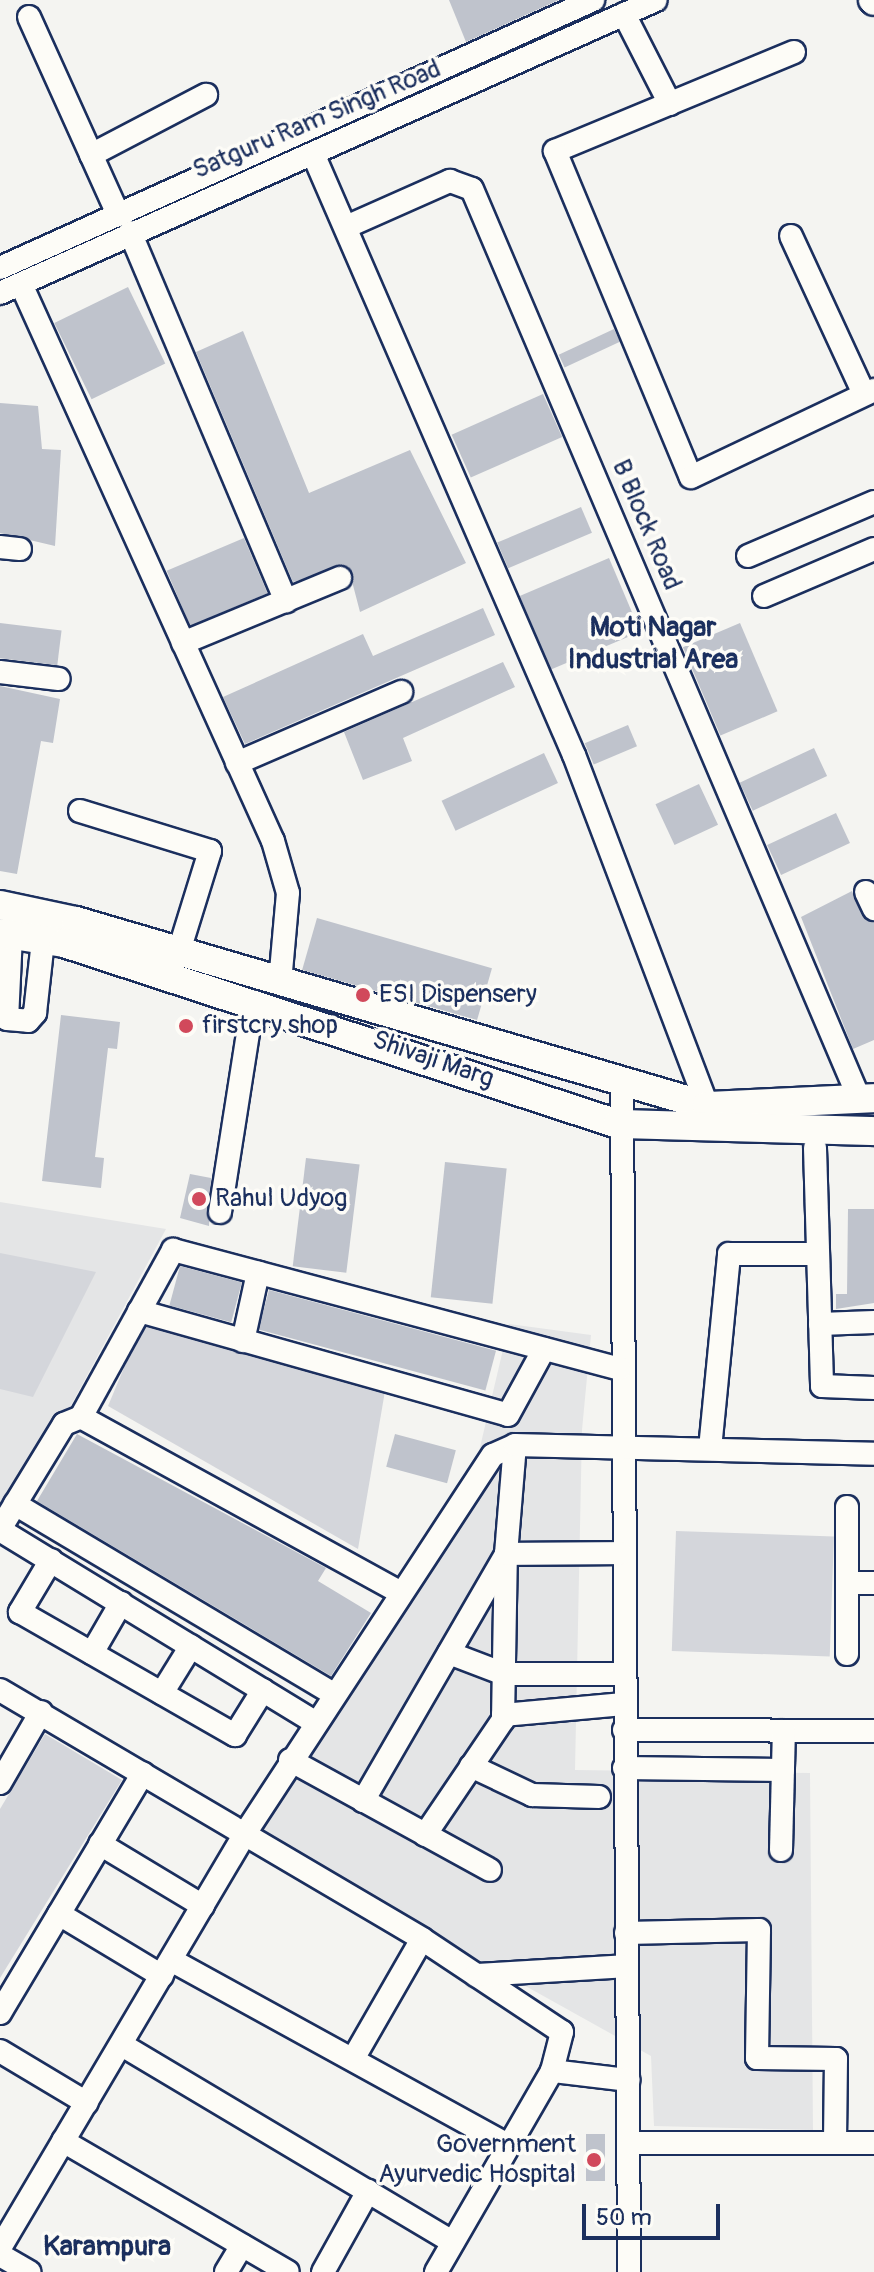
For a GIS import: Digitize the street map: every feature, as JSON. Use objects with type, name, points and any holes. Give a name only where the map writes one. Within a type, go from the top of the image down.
[{"type":"main road","name":"Shivaji Marg","points":[[0,905],[179,951],[622,1086],[707,1106],[866,1098]]},
{"type":"main road","name":"Shivaji Marg","points":[[5,934],[43,940],[253,1002],[618,1124],[874,1131]]},
{"type":"street","name":"Satguru Ram Singh Road","points":[[0,293],[21,284],[124,223],[593,0]]},
{"type":"street","name":"Satguru Ram Singh Road","points":[[0,268],[298,156],[314,156],[656,0]]},
{"type":"street","points":[[624,14],[670,104]]},
{"type":"street","points":[[29,17],[124,223],[286,601]]},
{"type":"street","points":[[791,236],[869,392],[691,477],[555,151],[794,52]]},
{"type":"street","points":[[91,155],[206,95]]},
{"type":"street","points":[[314,156],[574,755],[707,1106]]},
{"type":"street","name":"B Block Road","points":[[346,227],[450,181],[472,189],[866,1098]]},
{"type":"street","points":[[21,284],[237,763],[285,877],[280,982]]},
{"type":"street","points":[[748,556],[874,502]]},
{"type":"street","points":[[764,596],[874,549]]},
{"type":"street","points":[[183,643],[340,578]]},
{"type":"street","points":[[0,672],[59,679]]},
{"type":"street","points":[[237,763],[401,692]]},
{"type":"street","points":[[80,811],[210,851],[179,951]]},
{"type":"street","points":[[5,934],[7,1019],[28,1021],[35,1013],[43,940]]},
{"type":"street","points":[[220,1212],[253,1002]]},
{"type":"street","points":[[622,1086],[618,1124],[619,1447],[630,2143],[629,2272]]},
{"type":"street","points":[[815,1148],[822,1386],[874,1388]]},
{"type":"street","points":[[315,1722],[0,1530],[64,1424],[81,1417],[173,1250],[619,1369]]},
{"type":"street","points":[[710,1449],[729,1254],[818,1254]]},
{"type":"street","points":[[243,1341],[258,1273]]},
{"type":"street","points":[[139,1311],[508,1415],[544,1349]]},
{"type":"street","points":[[820,1324],[874,1322]]},
{"type":"street","points":[[81,1417],[397,1591]]},
{"type":"street","points":[[0,2248],[290,1760],[397,1591],[493,1455],[515,1445],[874,1454]]},
{"type":"street","points":[[425,1835],[503,1715],[506,1554],[515,1445]]},
{"type":"street","points":[[15,1504],[332,1693]]},
{"type":"street","points":[[847,1507],[847,1654]]},
{"type":"street","points":[[506,1554],[621,1553]]},
{"type":"street","points":[[363,1801],[506,1554]]},
{"type":"street","points":[[51,1560],[20,1612],[235,1735],[263,1690]]},
{"type":"street","points":[[847,1583],[874,1583]]},
{"type":"street","points":[[92,1653],[121,1603]]},
{"type":"street","points":[[162,1693],[191,1646]]},
{"type":"street","points":[[449,1653],[504,1674],[623,1674]]},
{"type":"street","points":[[0,1690],[422,1939],[562,2032],[565,2045],[552,2071],[436,2272]]},
{"type":"street","points":[[503,1715],[623,1704]]},
{"type":"street","points":[[0,1783],[41,1712]]},
{"type":"street","points":[[624,1730],[874,1731]]},
{"type":"street","points":[[781,1850],[784,1731]]},
{"type":"street","points":[[290,1760],[490,1870]]},
{"type":"street","points":[[471,1766],[532,1795],[599,1797]]},
{"type":"street","points":[[624,1768],[783,1770]]},
{"type":"street","points":[[0,2013],[143,1773]]},
{"type":"street","points":[[100,1844],[203,1906]]},
{"type":"street","points":[[59,1914],[353,2059],[508,2145]]},
{"type":"street","points":[[626,1933],[759,1930],[757,2058],[836,2059],[835,2143]]},
{"type":"street","points":[[353,2059],[422,1939]]},
{"type":"street","points":[[476,1975],[626,1966]]},
{"type":"street","points":[[122,2045],[453,2242]]},
{"type":"street","points":[[0,2051],[87,2103]]},
{"type":"street","points":[[552,2071],[628,2080]]},
{"type":"street","points":[[63,2141],[288,2272]]},
{"type":"street","points":[[630,2143],[874,2143]]},
{"type":"street","points":[[323,2272],[368,2191]]},
{"type":"street","points":[[226,2272],[242,2245]]},
{"type":"street","points":[[0,2255],[30,2272]]},
{"type":"shaded area","points":[[0,1202],[166,1229],[0,1537]]},
{"type":"shaded area","points":[[0,1253],[96,1272],[33,1397],[0,1389]]},
{"type":"shaded area","points":[[144,1320],[385,1391],[358,1549],[108,1406]]},
{"type":"shaded area","points":[[509,1324],[591,1335],[582,1430],[575,1770],[810,1773],[813,2130],[654,2126],[651,2056],[248,1831],[473,1477]]},
{"type":"shaded area","points":[[676,1531],[834,1537],[830,1656],[672,1651]]},
{"type":"shaded area","points":[[45,1734],[122,1780],[0,1978],[0,1809]]},
{"type":"building","points":[[449,0],[559,0],[466,42]]},
{"type":"building","points":[[128,287],[165,363],[92,399],[54,323]]},
{"type":"building","points":[[614,329],[620,342],[565,367],[559,355]]},
{"type":"building","points":[[243,331],[309,493],[410,450],[466,563],[360,612],[348,566],[293,582],[196,352]]},
{"type":"building","points":[[543,394],[562,437],[471,478],[452,435]]},
{"type":"building","points":[[0,403],[38,406],[42,449],[61,450],[55,546],[0,533]]},
{"type":"building","points":[[581,507],[592,533],[508,568],[497,543]]},
{"type":"building","points":[[244,538],[267,593],[190,626],[167,571]]},
{"type":"building","points":[[609,558],[640,632],[551,670],[520,596]]},
{"type":"building","points":[[483,608],[495,635],[245,744],[223,697],[363,634],[373,656]]},
{"type":"building","points":[[0,623],[62,631],[57,665],[0,658]]},
{"type":"building","points":[[740,623],[778,711],[720,736],[683,647]]},
{"type":"building","points":[[503,662],[515,687],[403,738],[412,761],[363,780],[344,732]]},
{"type":"building","points":[[0,686],[60,699],[53,743],[41,741],[17,874],[0,871]]},
{"type":"building","points":[[628,725],[637,746],[594,765],[585,743]]},
{"type":"building","points":[[814,748],[827,776],[753,811],[740,783]]},
{"type":"building","points":[[544,753],[558,783],[456,831],[442,801]]},
{"type":"building","points":[[699,784],[718,825],[675,845],[655,804]]},
{"type":"building","points":[[836,813],[850,843],[781,875],[767,845]]},
{"type":"building","points":[[852,891],[862,916],[874,923],[874,1040],[853,1049],[801,917]]},
{"type":"building","points":[[317,918],[492,968],[477,1020],[302,970]]},
{"type":"building","points":[[61,1015],[120,1022],[117,1049],[108,1048],[95,1157],[104,1158],[101,1188],[42,1181]]},
{"type":"building","points":[[306,1158],[360,1165],[346,1273],[293,1266]]},
{"type":"building","points":[[445,1162],[507,1168],[492,1304],[431,1297]]},
{"type":"building","name":"Rahul Udyog","points":[[190,1174],[211,1178],[209,1226],[180,1218]]},
{"type":"building","points":[[848,1209],[874,1209],[874,1303],[836,1309],[836,1294],[847,1294]]},
{"type":"building","points":[[180,1266],[242,1283],[231,1322],[169,1306]]},
{"type":"building","points":[[269,1290],[496,1351],[485,1390],[258,1330]]},
{"type":"building","points":[[77,1434],[326,1568],[318,1581],[371,1613],[331,1676],[37,1501]]},
{"type":"building","points":[[395,1434],[456,1450],[447,1483],[386,1467]]},
{"type":"building","points":[[586,2134],[605,2134],[605,2181],[586,2181]]},
{"type":"place","name":"ESI Dispensery","points":[[363,995]]},
{"type":"place","name":"firstcry shop","points":[[186,1026]]},
{"type":"place","name":"Rahul Udyog","points":[[199,1199]]},
{"type":"place","name":"Government Ayurvedic Hospital","points":[[594,2160]]},
{"type":"district","name":"Moti Nagar Industrial Area","points":[[653,644]]},
{"type":"district","name":"Karampura","points":[[107,2247]]}]
